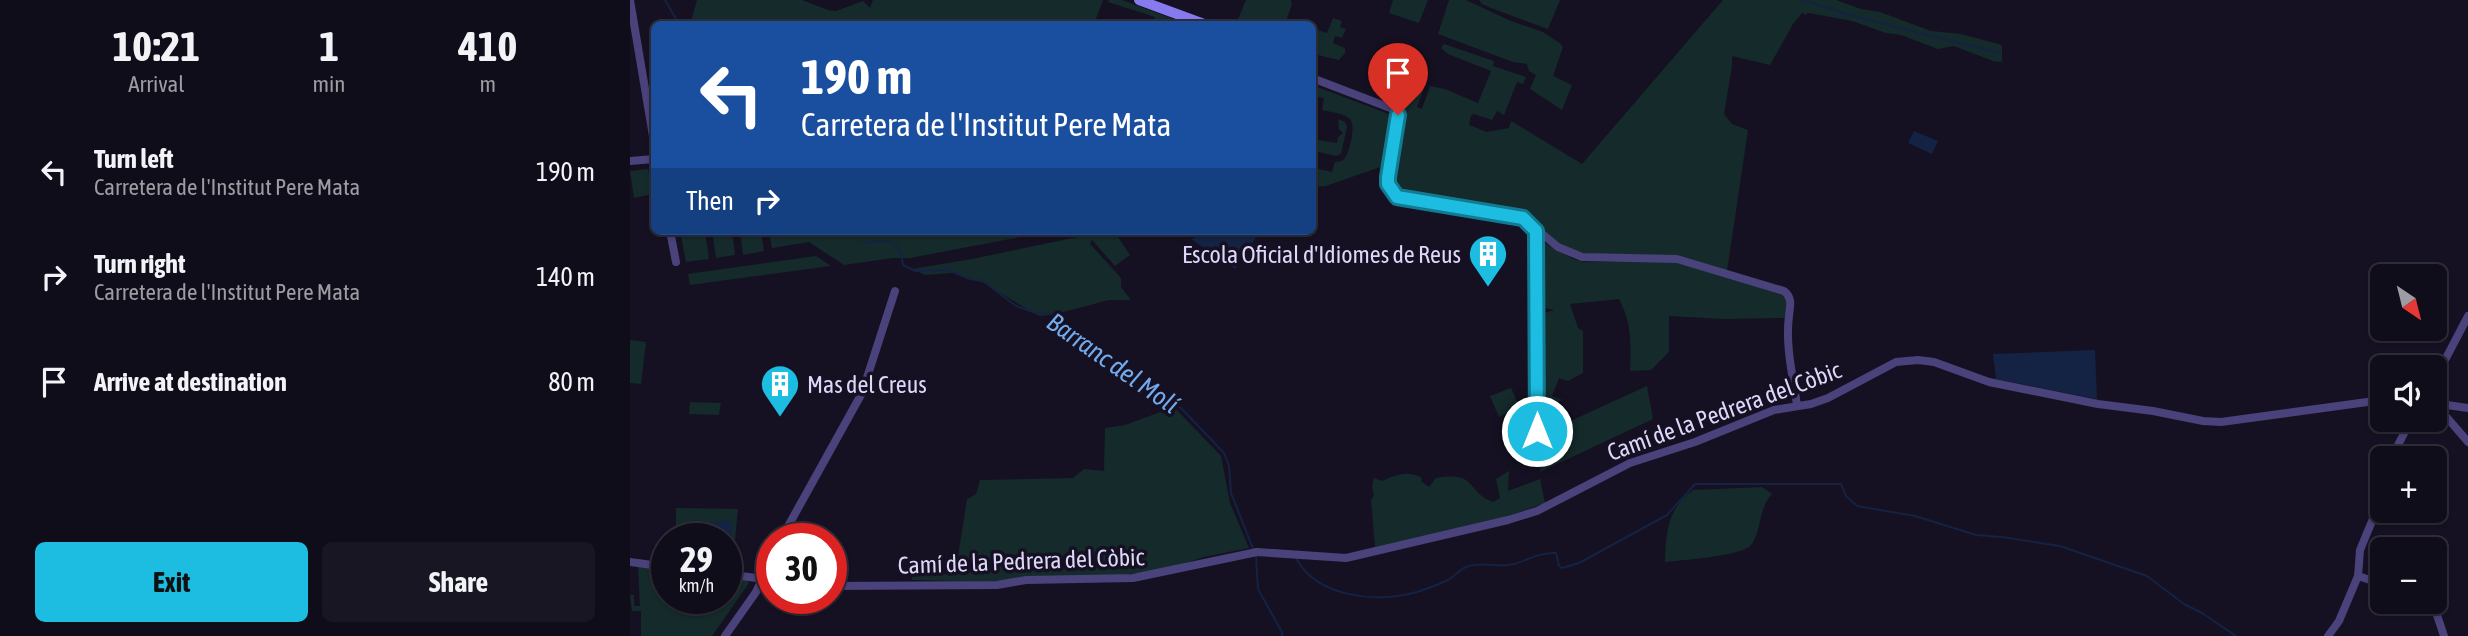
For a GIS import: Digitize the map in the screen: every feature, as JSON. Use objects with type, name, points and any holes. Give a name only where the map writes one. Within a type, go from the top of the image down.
[{"type":"street","points":[[630,0],[651,124]]},
{"type":"street","points":[[1139,0],[1196,21]]},
{"type":"street","points":[[1316,80],[1393,109],[1398,115],[1388,177],[1388,184],[1397,197],[1523,218],[1558,247],[1582,257],[1676,259],[1784,291],[1791,302],[1788,334],[1797,405]]},
{"type":"street","points":[[630,161],[651,159]]},
{"type":"street","points":[[1536,231],[1537,431]]},
{"type":"street","points":[[671,235],[676,262]]},
{"type":"street","points":[[790,523],[862,393],[895,291]]},
{"type":"street","points":[[2447,356],[2468,316]]},
{"type":"street","name":"Camí de la Pedrera del Còbic","points":[[847,586],[997,585],[1026,580],[1133,578],[1258,552],[1346,558],[1536,511],[1630,463],[1695,442],[1774,410],[1811,404],[1828,398],[1896,362],[1934,362],[1989,382],[2098,404],[2203,421],[2221,422],[2370,402]]},
{"type":"street","points":[[2447,405],[2468,408]]},
{"type":"street","points":[[2447,417],[2468,442]]},
{"type":"street","points":[[2328,636],[2339,621],[2358,576],[2360,550],[2371,523]]},
{"type":"street","points":[[630,562],[651,565]]},
{"type":"street","points":[[2358,576],[2370,580]]},
{"type":"street","points":[[725,636],[756,589]]},
{"type":"street","points":[[2437,614],[2444,636]]},
{"type":"green space","points":[[697,0],[802,0],[836,11],[863,1],[870,8],[873,0],[1103,0],[1095,21],[691,21]]},
{"type":"green space","points":[[1122,0],[1179,21],[1153,21],[1155,17],[1108,2]]},
{"type":"green space","points":[[1246,0],[1291,0],[1286,21],[1237,21]]},
{"type":"green space","points":[[1393,0],[1428,0],[1419,23],[1389,13]]},
{"type":"green space","points":[[1449,0],[1466,0],[1511,21],[1543,32],[1561,44],[1563,47],[1553,76],[1572,85],[1562,110],[1530,89],[1536,75],[1529,71],[1527,64],[1513,62],[1438,34]]},
{"type":"green space","points":[[1479,0],[1560,0],[1548,29],[1491,8]]},
{"type":"green space","points":[[1723,0],[1836,0],[1861,9],[1880,12],[1931,31],[1961,34],[2002,45],[2002,62],[1954,46],[1938,49],[1852,21],[1809,13],[1804,15],[1803,12],[1793,24],[1770,65],[1732,56],[1724,114],[1732,124],[1748,130],[1727,271],[1689,264],[1578,252],[1564,247],[1519,213],[1407,195],[1394,186],[1392,181],[1404,103],[1402,102],[1412,77],[1427,80],[1417,107],[1422,109],[1430,86],[1445,89],[1478,103],[1491,71],[1448,54],[1441,48],[1444,44],[1494,61],[1493,66],[1526,77],[1523,84],[1517,82],[1504,115],[1497,111],[1492,120],[1474,114],[1471,115],[1469,125],[1487,132],[1509,128],[1511,121],[1582,164]]},
{"type":"green space","points":[[1333,18],[1342,21],[1340,27],[1346,29],[1342,38],[1335,36],[1333,43],[1345,48],[1345,53],[1339,60],[1316,55],[1316,30],[1327,33]]},
{"type":"green space","points":[[1316,87],[1389,114],[1391,119],[1383,166],[1326,186],[1316,187],[1316,168],[1332,172],[1335,162],[1345,158],[1352,138],[1350,119],[1322,110],[1324,98],[1316,97]]},
{"type":"green space","points":[[1338,119],[1345,122],[1347,127],[1341,154],[1336,156],[1316,151],[1316,140],[1337,143],[1338,137],[1343,133],[1339,129]]},
{"type":"green space","points":[[648,169],[651,194],[634,198],[630,171]]},
{"type":"green space","points":[[681,235],[706,235],[709,259],[686,262]]},
{"type":"green space","points":[[713,235],[732,235],[735,255],[716,258]]},
{"type":"green space","points":[[740,235],[762,235],[764,251],[743,255]]},
{"type":"green space","points":[[770,235],[1031,235],[910,258],[844,265],[809,242],[772,248]]},
{"type":"green space","points":[[1087,235],[1117,235],[1130,255],[1115,266],[1092,240],[1090,244],[1121,278],[1121,287],[1131,300],[1109,300],[1039,316],[984,283],[952,273],[925,275],[912,269]]},
{"type":"green space","points":[[1543,242],[1583,262],[1678,261],[1781,292],[1789,300],[1785,318],[1669,316],[1669,352],[1651,370],[1630,371],[1628,325],[1619,299],[1570,304],[1578,328],[1583,331],[1583,373],[1568,381],[1559,378],[1552,396],[1563,400],[1542,405],[1541,314],[1554,310],[1545,308],[1544,302]]},
{"type":"green space","points":[[816,256],[831,266],[690,285],[688,274]]},
{"type":"green space","points":[[630,340],[646,342],[641,384],[630,383]]},
{"type":"green space","points":[[1647,386],[1653,419],[1540,472],[1542,434]]},
{"type":"green space","points":[[1511,388],[1520,408],[1499,417],[1490,396]]},
{"type":"green space","points":[[690,402],[721,403],[719,415],[689,414]]},
{"type":"green space","points":[[1174,407],[1221,456],[1230,503],[1249,548],[1204,557],[1164,570],[1112,576],[1036,576],[995,582],[912,580],[911,572],[939,575],[952,573],[956,569],[967,499],[976,494],[980,480],[1073,478],[1084,469],[1104,471],[1105,428],[1125,425]]},
{"type":"green space","points":[[1509,471],[1508,491],[1540,479],[1545,503],[1505,517],[1375,547],[1371,500],[1374,496],[1374,478],[1382,481],[1397,475],[1412,474],[1422,478],[1421,481],[1429,487],[1436,478],[1459,477],[1466,480],[1484,498],[1493,502],[1500,498],[1496,479]]},
{"type":"green space","points":[[1762,487],[1772,494],[1764,506],[1757,533],[1746,549],[1724,555],[1665,562],[1667,531],[1673,513],[1684,497],[1693,490]]},
{"type":"green space","points":[[676,508],[738,509],[737,523],[676,523]]},
{"type":"green space","points":[[638,566],[651,568],[651,614],[727,614],[712,636],[641,636],[641,611],[632,611],[630,595],[634,595],[634,606],[640,606]]},
{"type":"green space","points":[[742,579],[749,583],[742,593]]},
{"type":"water","points":[[1914,131],[1938,141],[1932,154],[1908,143]]},
{"type":"water","points":[[1200,235],[1257,235],[1235,269],[1191,239]]},
{"type":"water","points":[[2095,350],[2097,399],[1996,379],[1993,354]]},
{"type":"waterway","name":"Barranc del Molí","points":[[665,0],[677,21]]},
{"type":"waterway","points":[[1803,0],[1853,16],[1999,53]]},
{"type":"waterway","name":"Barranc del Molí","points":[[863,243],[890,242],[899,250],[903,265],[915,271],[948,270],[983,281],[1016,306],[1036,313],[1052,314],[1059,323],[1181,408],[1224,453],[1229,466],[1231,493],[1254,551]]},
{"type":"waterway","points":[[1296,558],[1318,582],[1333,589],[1367,597],[1401,595],[1441,583],[1471,565],[1508,565],[1550,553],[1556,553],[1562,568],[1579,563],[1667,515],[1695,484],[1841,484],[1846,496],[1857,506],[1915,516],[1976,535],[2060,546],[2147,576],[2184,604],[2236,636]]},
{"type":"waterway","points":[[1256,556],[1258,589],[1282,636]]},
{"type":"place","name":"Escola Oficial d'Idiomes de Reus","points":[[1488,288]]},
{"type":"place","name":"Mas del Creus","points":[[780,418]]},
{"type":"route","points":[[1398,115],[1388,177],[1391,191],[1397,197],[1523,218],[1536,231],[1537,431]]}]
